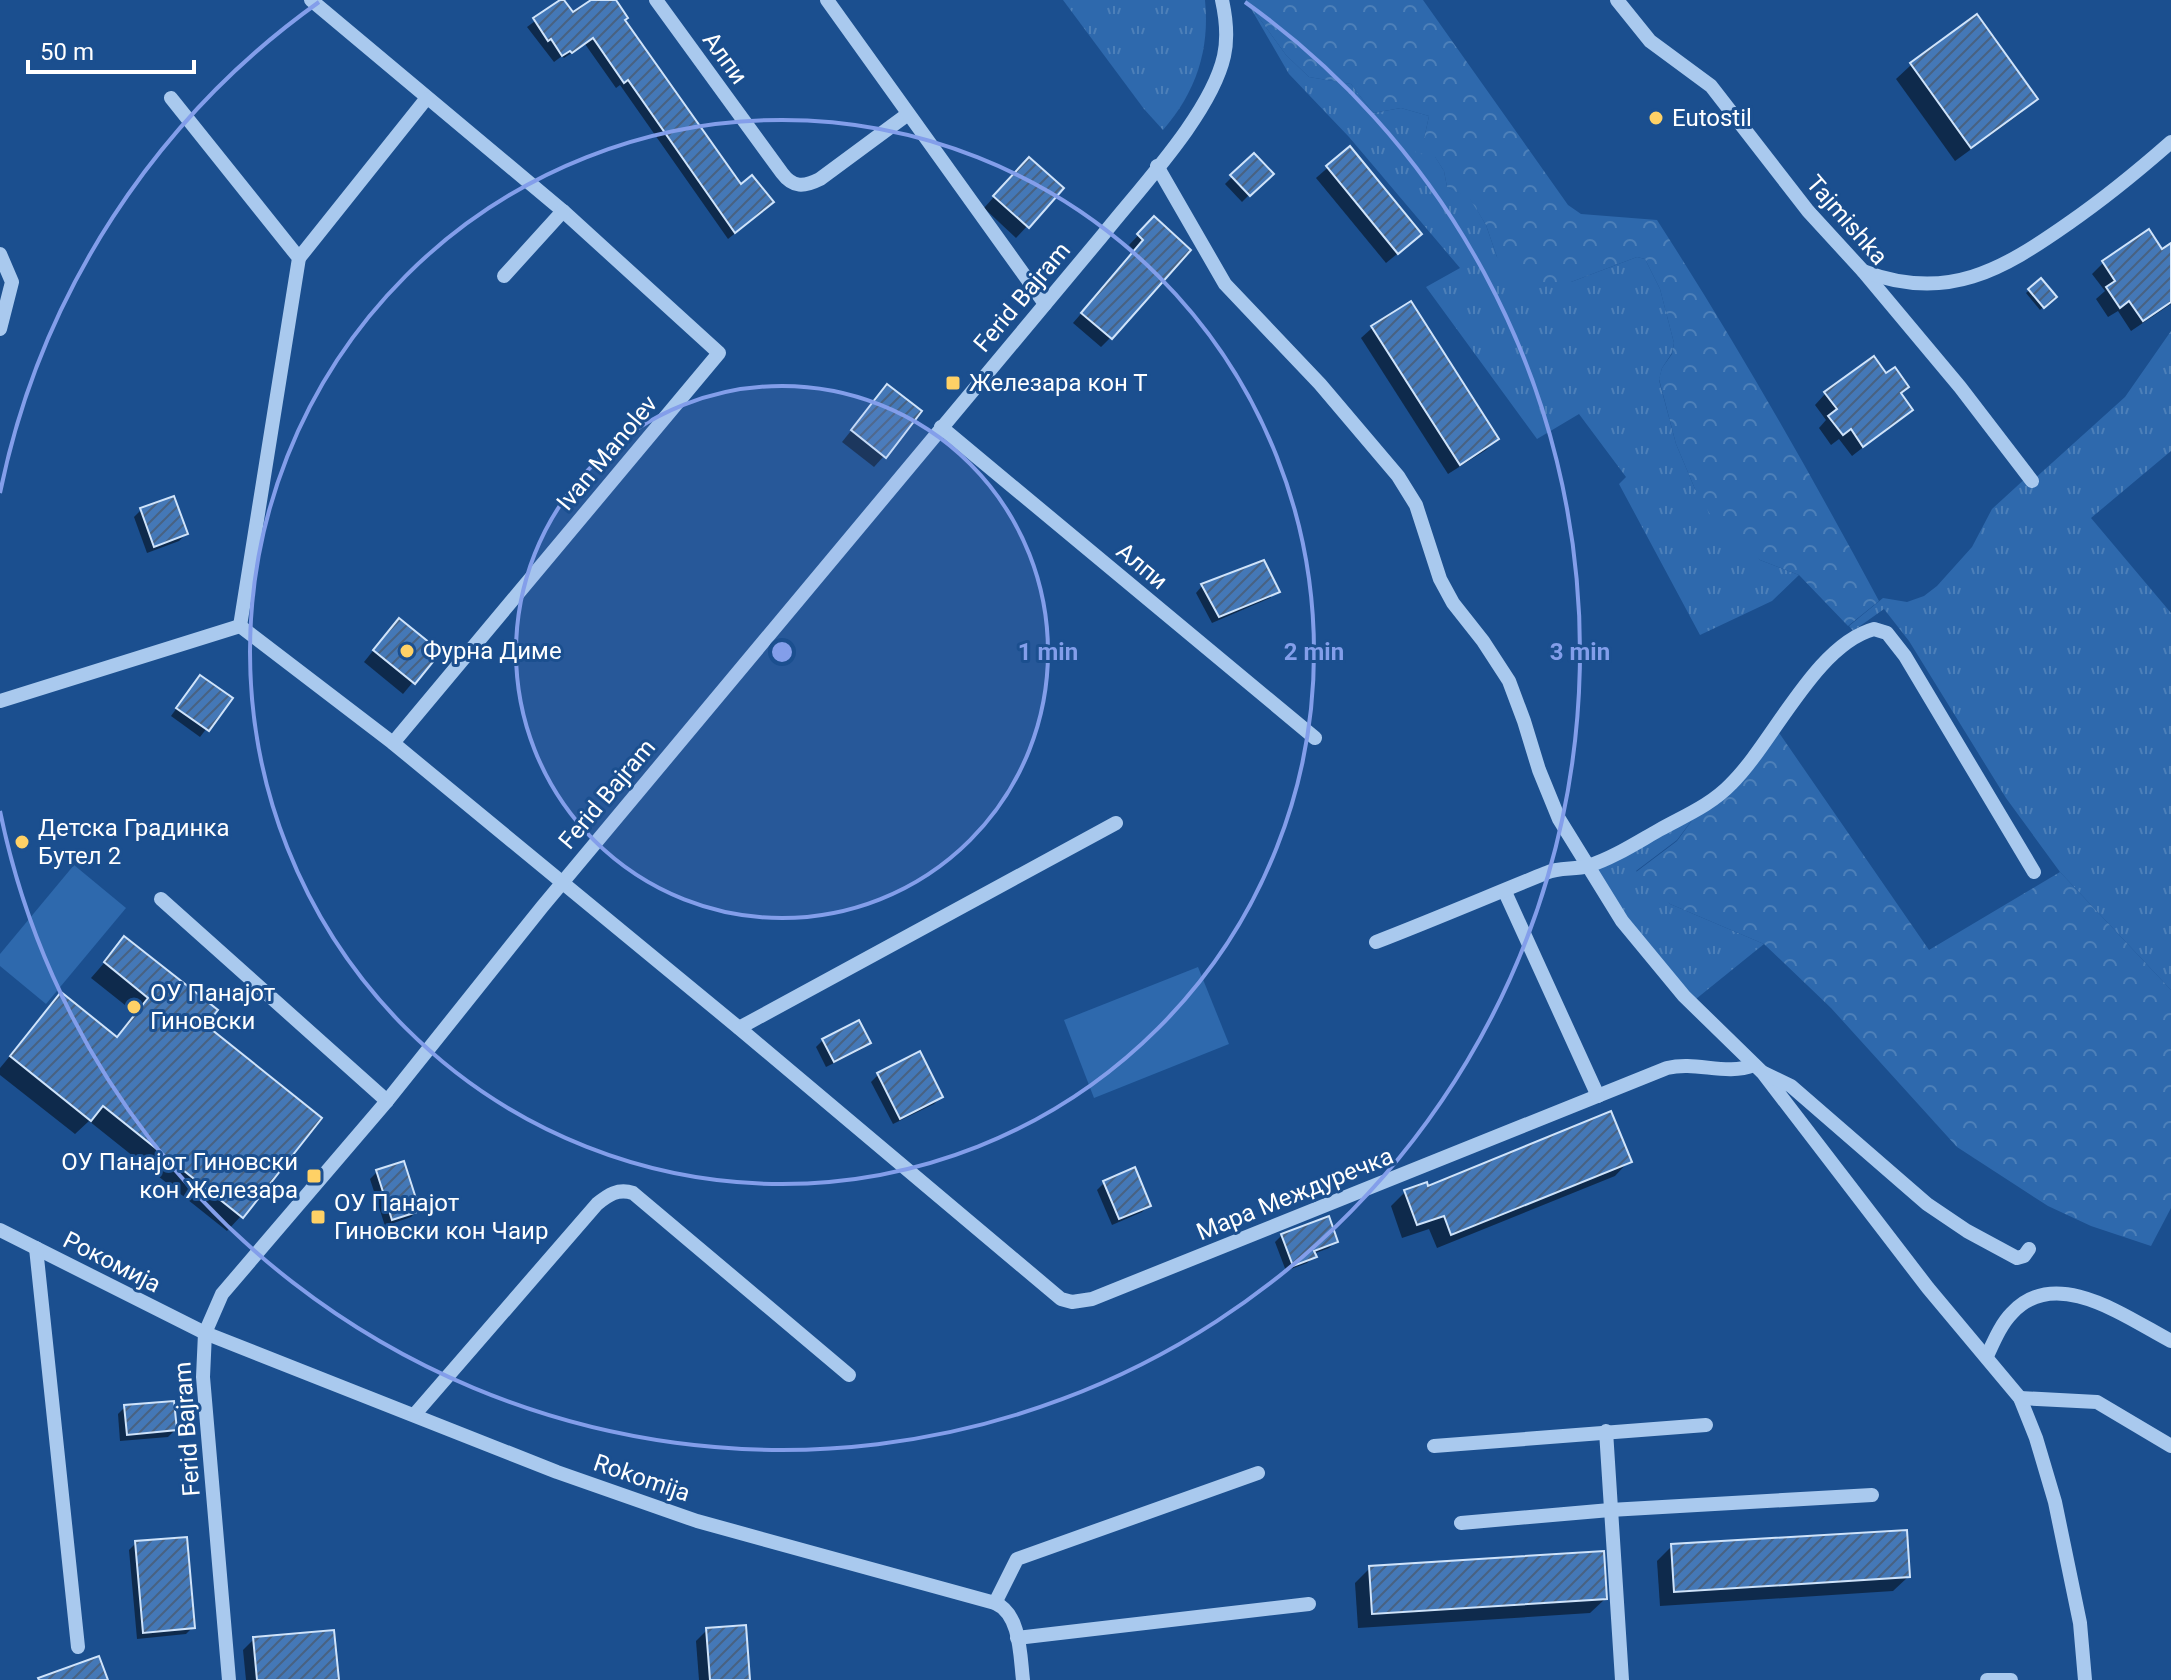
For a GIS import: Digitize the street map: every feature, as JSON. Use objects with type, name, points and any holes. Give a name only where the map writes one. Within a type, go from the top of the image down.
[{"type":"street","name":"Ivan Manolev","points":[[311,0],[563,211],[719,353],[393,743]]},
{"type":"street","name":"Алпи","points":[[656,0],[793,184],[805,185],[820,179],[908,114]]},
{"type":"street","points":[[827,0],[1045,304]]},
{"type":"street","name":"Ferid Bajram","points":[[229,1680],[203,1377],[205,1333],[222,1294],[387,1101],[561,884],[1187,130],[1218,74],[1224,56],[1226,30],[1222,0]]},
{"type":"street","name":"Tajmishka","points":[[1617,0],[1650,41],[1711,86],[1808,211],[1863,271],[1960,387],[2032,481]]},
{"type":"street","points":[[171,98],[299,258]]},
{"type":"street","points":[[240,626],[299,258],[426,99]]},
{"type":"street","points":[[1863,271],[1891,282],[1928,284],[1963,280],[2001,267],[2037,246],[2122,185],[2171,142]]},
{"type":"street","points":[[1157,166],[1225,284],[1320,384],[1398,476],[1416,505],[1440,579],[1453,603],[1509,681],[1559,819],[1622,921],[1691,1003],[1759,1069],[1920,1279],[2020,1398],[2036,1438],[2055,1502],[2080,1623],[2085,1680]]},
{"type":"street","points":[[504,276],[563,211]]},
{"type":"street","points":[[0,254],[12,282],[0,329]]},
{"type":"street","name":"Алпи","points":[[941,427],[1315,738]]},
{"type":"street","points":[[240,626],[393,743],[561,884]]},
{"type":"street","points":[[0,701],[240,626]]},
{"type":"street","points":[[1376,942],[1505,892],[1550,871],[1586,866],[1623,850],[1719,796],[1744,771],[1824,664],[1852,639],[1874,629],[1887,633],[1905,656],[2034,872]]},
{"type":"street","points":[[739,1028],[1116,823]]},
{"type":"street","name":"Мара Междуречка","points":[[561,884],[739,1028],[1052,1294],[1072,1302],[1092,1299],[1681,1065],[1729,1070],[1759,1069]]},
{"type":"street","points":[[1505,892],[1598,1096]]},
{"type":"street","points":[[161,899],[387,1101]]},
{"type":"street","points":[[1759,1069],[1791,1086],[1904,1186],[1967,1231],[2017,1258],[2024,1256],[2029,1249]]},
{"type":"street","points":[[415,1414],[597,1204],[625,1190],[633,1193],[849,1375]]},
{"type":"street","name":"Рокомија","points":[[0,1230],[205,1333]]},
{"type":"street","points":[[36,1248],[78,1647]]},
{"type":"street","points":[[1987,1356],[2009,1315],[2030,1298],[2052,1293],[2084,1298],[2171,1341]]},
{"type":"street","name":"Rokomija","points":[[205,1333],[557,1472],[697,1521],[995,1603]]},
{"type":"street","points":[[2020,1398],[2097,1402],[2171,1446]]},
{"type":"street","points":[[1434,1446],[1706,1425]]},
{"type":"street","points":[[1606,1431],[1622,1680]]},
{"type":"street","points":[[1023,1680],[1017,1638],[1007,1611],[995,1603],[1017,1559],[1258,1473]]},
{"type":"street","points":[[1461,1523],[1610,1510],[1872,1495]]},
{"type":"street","points":[[1017,1638],[1309,1604]]},
{"type":"street","points":[[1987,1680],[2011,1680]]},
{"type":"green space","points":[[1063,0],[1205,0],[1205,36],[1198,70],[1184,101],[1163,130],[1144,109]]},
{"type":"green space","points":[[1246,0],[1286,55],[1309,77],[1351,84],[1373,113],[1401,108],[1429,116],[1424,139],[1444,171],[1447,187],[1470,198],[1486,225],[1497,257],[1571,282],[1637,257],[1645,259],[1660,289],[1674,343],[1659,380],[1676,444],[1695,489],[1760,560],[1799,575],[1772,601],[1700,635],[1619,484],[1626,477],[1579,414],[1537,439],[1426,287],[1460,268],[1349,137],[1289,74]]},
{"type":"green space","points":[[1246,0],[1423,0],[1568,205],[1581,214],[1657,220],[1772,408],[1879,601],[1848,626],[1799,575],[1760,560],[1714,521],[1695,489],[1676,444],[1659,379],[1674,343],[1660,289],[1645,259],[1637,257],[1571,282],[1539,288],[1523,284],[1497,257],[1486,225],[1470,199],[1447,187],[1444,171],[1435,157],[1415,152],[1424,139],[1429,116],[1401,108],[1373,113],[1351,84],[1309,77],[1286,55]]},
{"type":"green space","points":[[2171,331],[2171,451],[2091,518],[2171,613],[2171,990],[2060,872],[2006,798],[1909,641],[1884,609],[1853,631],[1849,626],[1883,598],[1907,602],[1924,596],[1937,586],[1972,547],[1992,509],[2028,476],[2032,481],[2125,397]]},
{"type":"green space","points":[[1775,727],[1929,950],[2060,872],[2171,990],[2171,1208],[2151,1246],[2091,1226],[2048,1206],[1957,1147],[1831,1008],[1764,944],[1670,904],[1639,881],[1636,872],[1677,841],[1701,808]]},
{"type":"green space","points":[[1701,808],[1677,840],[1636,871],[1670,904],[1764,944],[1691,1003],[1586,866]]},
{"type":"green space","points":[[74,865],[126,908],[46,1004],[0,966],[0,954]]},
{"type":"green space","points":[[1198,967],[1229,1044],[1094,1098],[1064,1020]]},
{"type":"building","points":[[564,0],[573,12],[591,0],[616,0],[628,18],[625,20],[741,184],[752,175],[774,202],[735,233],[628,80],[624,83],[593,38],[572,53],[570,51],[562,56],[551,39],[548,41],[533,18]]},
{"type":"building","points":[[1977,14],[2038,99],[1971,148],[1910,63]]},
{"type":"building","points":[[1350,146],[1422,234],[1398,254],[1326,166]]},
{"type":"building","points":[[1254,153],[1274,174],[1250,196],[1230,175]]},
{"type":"building","points":[[1029,157],[1064,188],[1029,228],[993,196]]},
{"type":"building","points":[[1154,216],[1191,250],[1112,339],[1081,313],[1143,240],[1137,234]]},
{"type":"building","points":[[2149,229],[2162,249],[2171,243],[2171,302],[2143,321],[2129,301],[2120,308],[2106,287],[2115,281],[2102,261]]},
{"type":"building","points":[[2041,278],[2057,297],[2044,308],[2028,289]]},
{"type":"building","points":[[1411,301],[1499,439],[1460,465],[1371,326]]},
{"type":"building","points":[[1874,356],[1886,373],[1895,367],[1909,387],[1901,393],[1913,410],[1863,447],[1851,429],[1843,435],[1828,416],[1837,409],[1824,392]]},
{"type":"building","points":[[887,384],[922,411],[886,458],[851,430]]},
{"type":"building","points":[[174,496],[188,534],[154,547],[140,508]]},
{"type":"building","points":[[1264,560],[1280,592],[1219,617],[1201,584]]},
{"type":"building","name":"Фурна Диме","points":[[399,618],[441,652],[415,684],[373,650]]},
{"type":"building","points":[[200,675],[233,698],[209,731],[176,708]]},
{"type":"building","points":[[124,936],[218,1010],[206,1025],[322,1118],[243,1218],[103,1106],[91,1121],[10,1056],[61,992],[117,1037],[148,998],[104,962]]},
{"type":"building","points":[[859,1020],[871,1043],[834,1062],[822,1039]]},
{"type":"building","points":[[920,1051],[943,1097],[900,1119],[877,1073]]},
{"type":"building","points":[[1611,1111],[1632,1162],[1451,1235],[1444,1216],[1417,1225],[1404,1190],[1427,1182],[1428,1186]]},
{"type":"building","points":[[404,1161],[420,1211],[392,1220],[376,1170]]},
{"type":"building","points":[[1135,1167],[1151,1206],[1119,1219],[1103,1181]]},
{"type":"building","points":[[1329,1216],[1338,1242],[1314,1251],[1317,1257],[1293,1266],[1281,1234]]},
{"type":"building","points":[[174,1401],[177,1430],[127,1435],[124,1405]]},
{"type":"building","points":[[1907,1530],[1910,1577],[1674,1592],[1671,1544]]},
{"type":"building","points":[[187,1537],[195,1628],[143,1633],[135,1541]]},
{"type":"building","points":[[1604,1551],[1607,1599],[1372,1614],[1369,1566]]},
{"type":"building","points":[[746,1625],[750,1680],[710,1680],[706,1628]]},
{"type":"building","points":[[334,1630],[339,1680],[257,1680],[253,1637]]},
{"type":"building","points":[[99,1656],[108,1680],[38,1678]]},
{"type":"place","name":"Eutostil","points":[[1656,118]]},
{"type":"place","name":"Железара кон Т","points":[[953,383]]},
{"type":"place","name":"Фурна Диме","points":[[407,651]]},
{"type":"place","name":"Детска Градинка Бутел 2","points":[[22,842]]},
{"type":"place","name":"ОУ Панајот Гиновски","points":[[134,1007]]},
{"type":"place","name":"ОУ Панајот Гиновски кон Железара","points":[[314,1176]]},
{"type":"place","name":"ОУ Панајот Гиновски кон Чаир","points":[[318,1217]]}]
